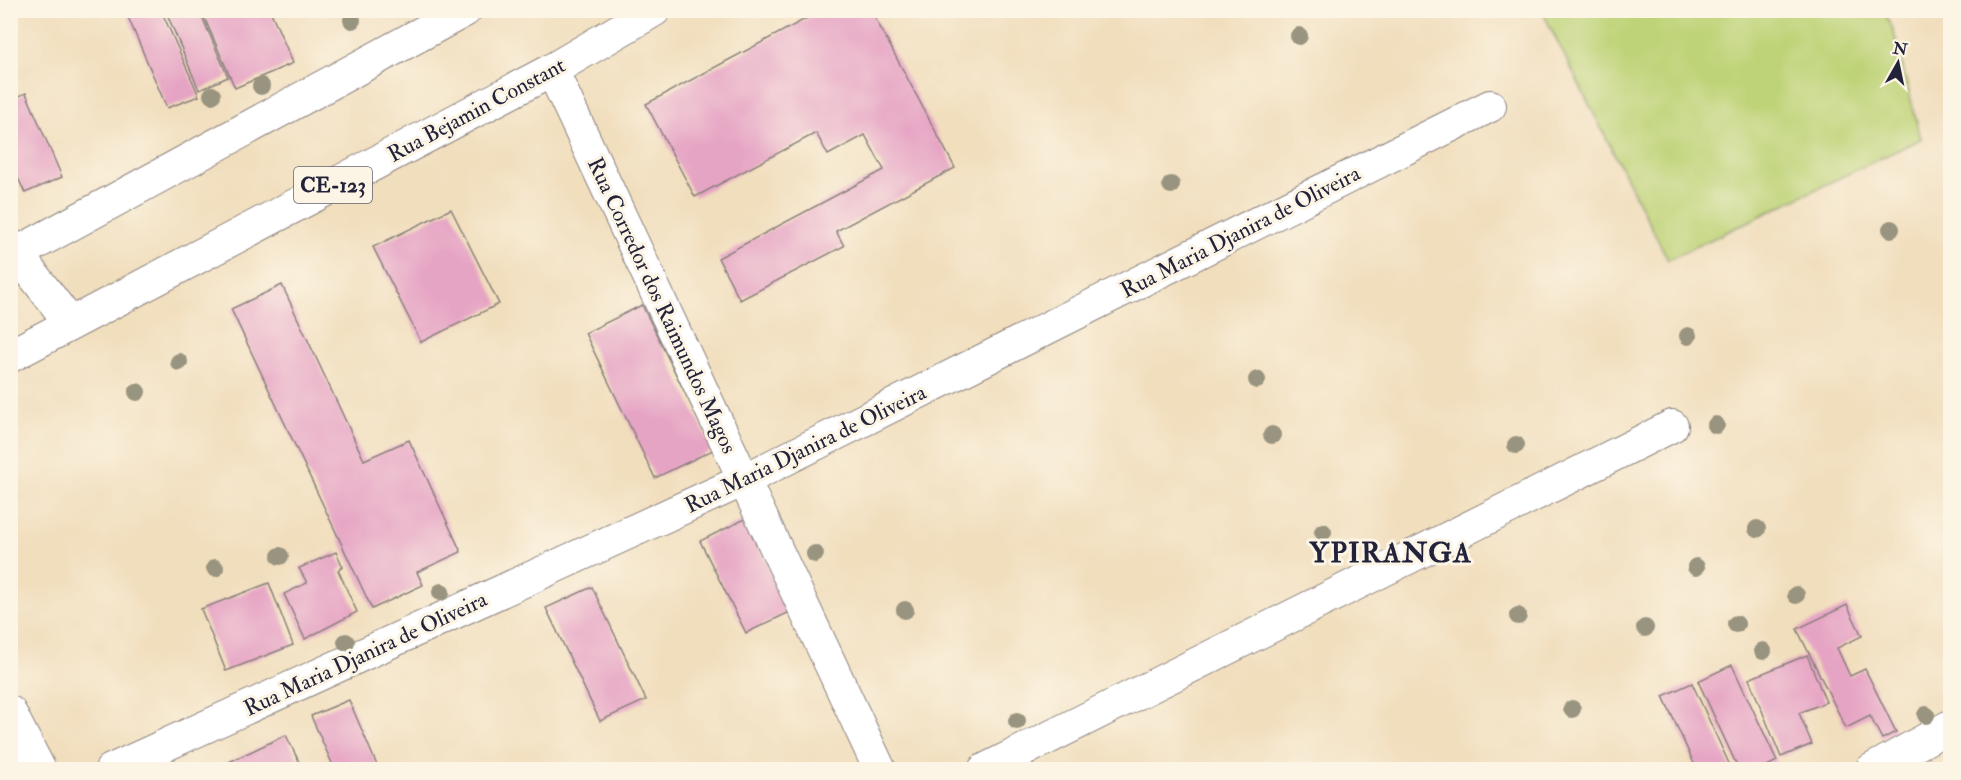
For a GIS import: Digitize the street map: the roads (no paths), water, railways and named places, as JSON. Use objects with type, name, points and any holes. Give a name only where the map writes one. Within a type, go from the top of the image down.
[{"type":"main road","points":[[13,252],[465,10]]},
{"type":"main road","name":"Rua Bejamin Constant","points":[[10,356],[552,70],[654,10]]},
{"type":"street","name":"Rua Corredor dos Raimundos Magos","points":[[552,70],[880,770]]},
{"type":"street","name":"Rua Maria Djanira de Oliveira","points":[[111,770],[744,480],[1490,106]]},
{"type":"street","points":[[13,252],[71,324]]},
{"type":"street","points":[[984,770],[1672,426]]},
{"type":"street","points":[[10,712],[40,770]]},
{"type":"street","points":[[1871,770],[1950,726]]},
{"type":"district","name":"YPIRANGA","points":[[1391,552]]}]
